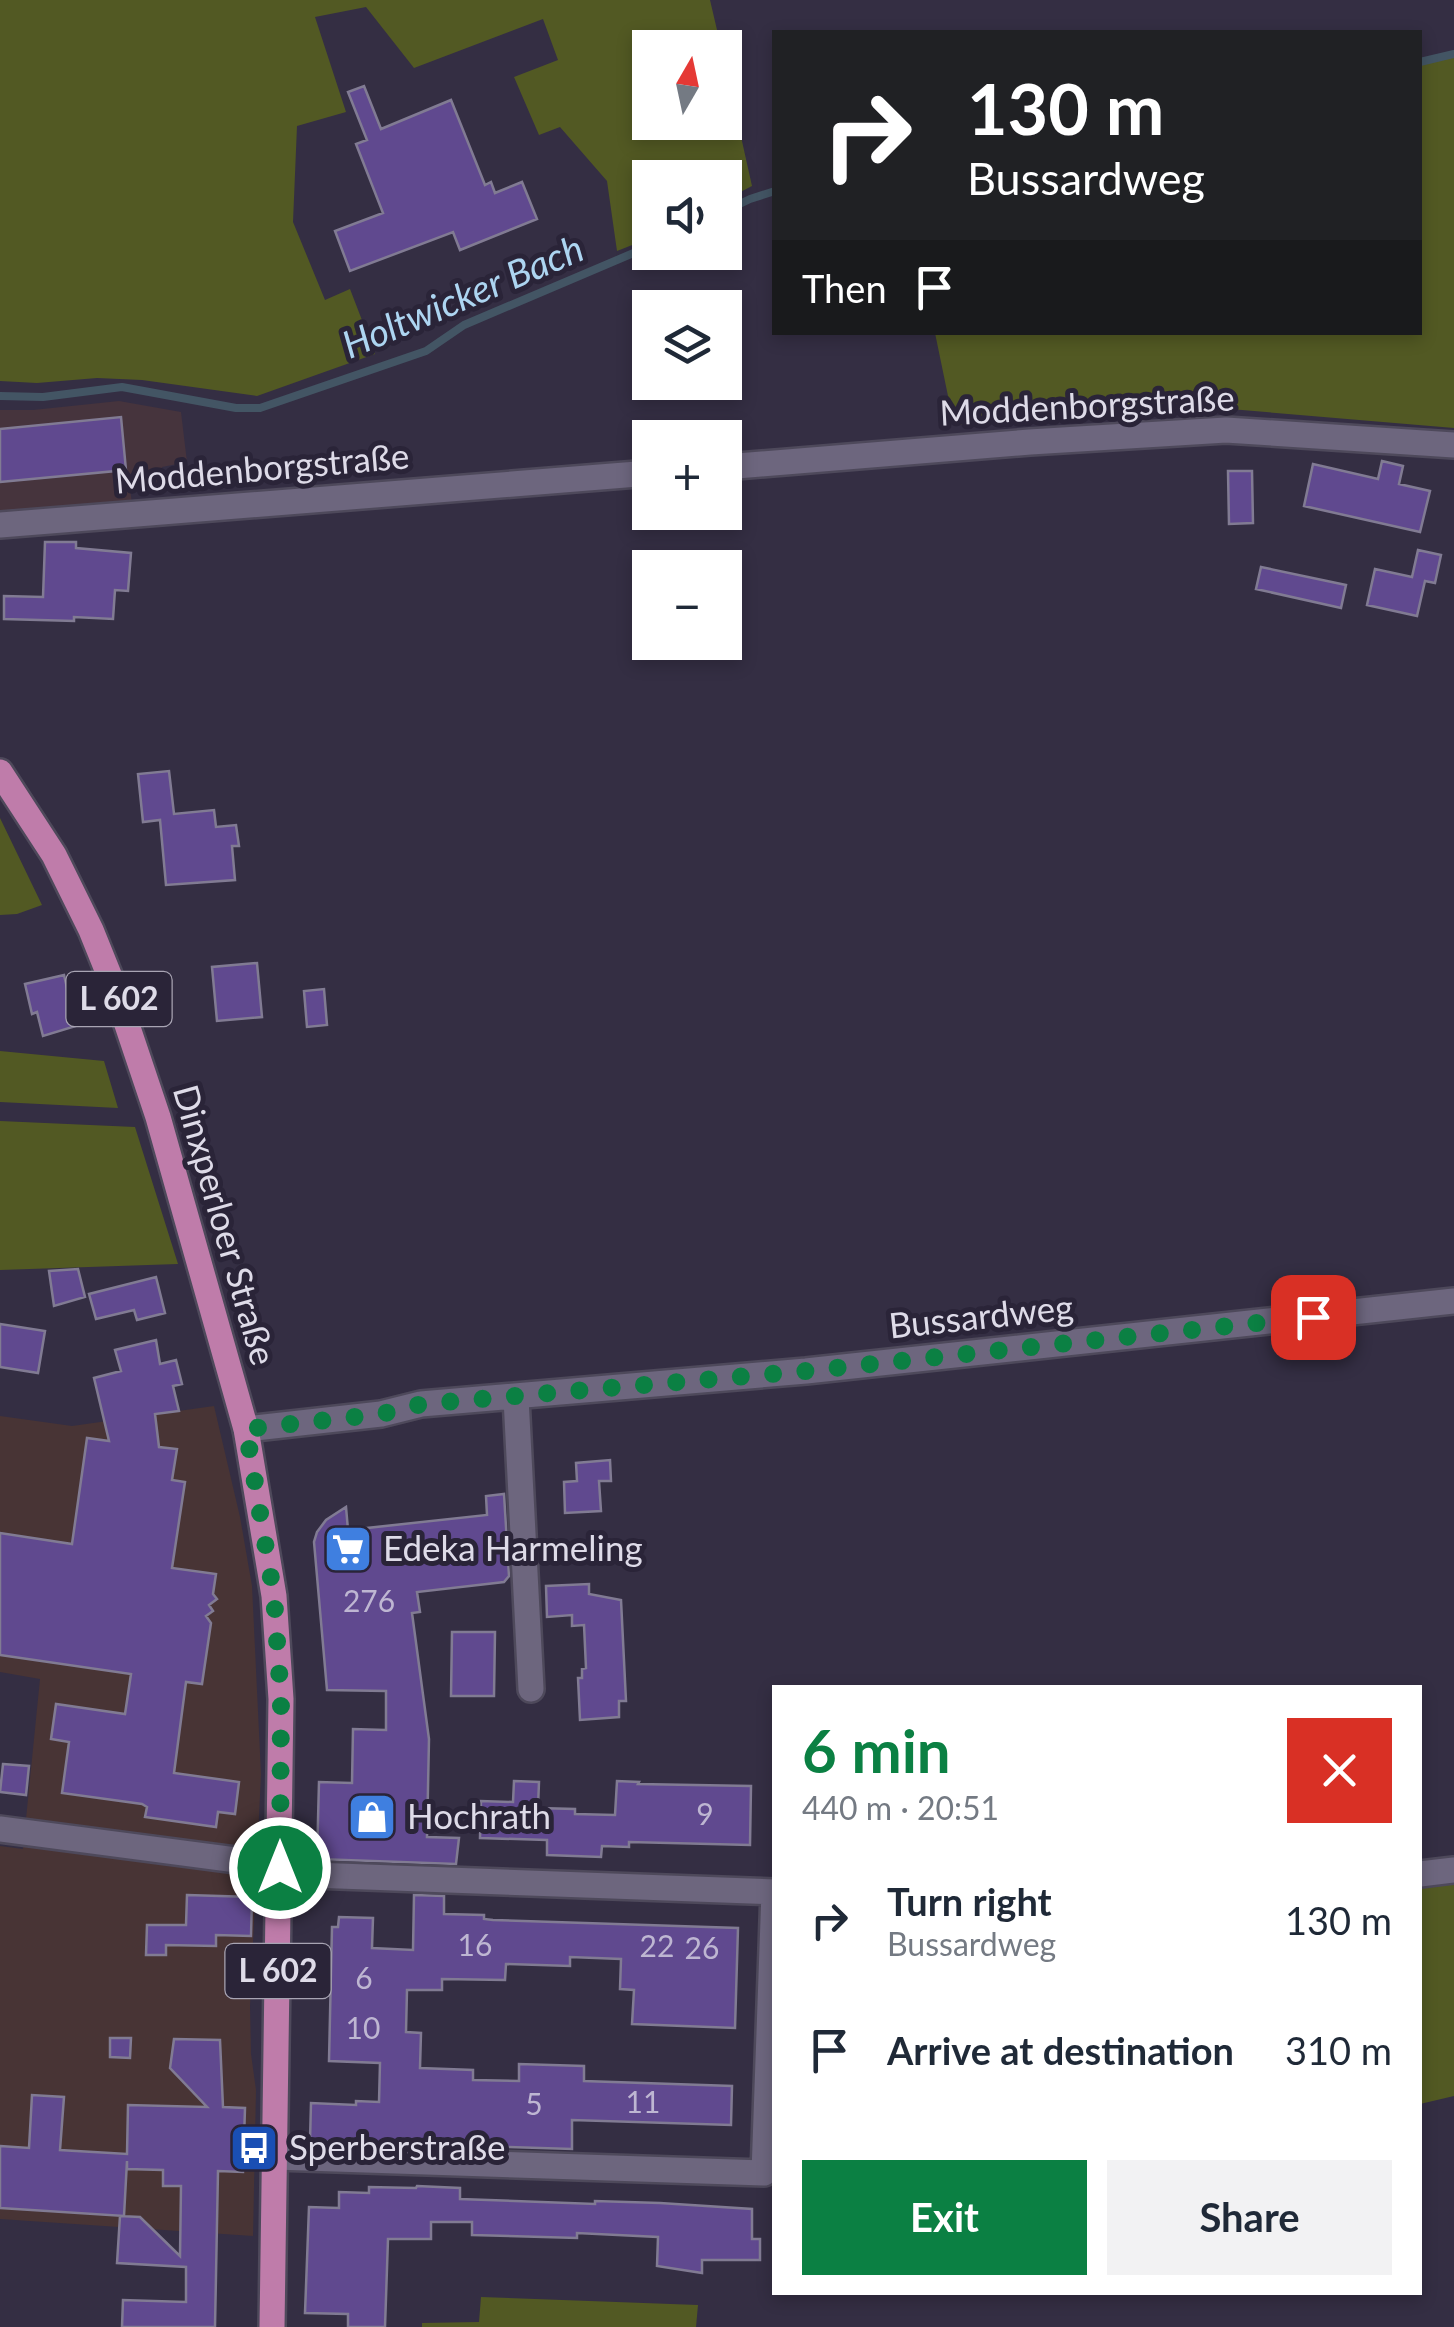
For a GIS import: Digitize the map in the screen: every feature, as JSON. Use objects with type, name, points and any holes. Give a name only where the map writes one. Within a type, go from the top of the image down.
[{"type":"main road","name":"Dinxperloer Straße","points":[[0,772],[54,855],[116,992],[158,1118],[246,1429],[274,1596],[281,1699],[272,2327]]},
{"type":"street","name":"Moddenborgstraße","points":[[742,465],[1226,430],[1454,446]]},
{"type":"street","name":"Moddenborgstraße","points":[[0,525],[632,473]]},
{"type":"street","name":"Bussardweg","points":[[246,1429],[381,1414],[422,1404],[825,1369],[1454,1302]]},
{"type":"street","points":[[516,1398],[532,1690]]},
{"type":"street","points":[[0,1829],[312,1875],[772,1892]]},
{"type":"street","points":[[1422,1874],[1454,1870]]},
{"type":"street","points":[[275,2157],[764,2173],[772,1969]]},
{"type":"shaded area","points":[[119,401],[181,412],[187,462],[162,467],[163,482],[130,488],[132,504],[0,515],[0,410]]},
{"type":"shaded area","points":[[214,1406],[252,1586],[261,1774],[250,2006],[256,2090],[253,2236],[0,2219],[0,1846],[23,1849],[40,1679],[0,1672],[0,1416],[72,1426]]},
{"type":"green space","points":[[0,0],[710,0],[717,30],[632,30],[632,140],[742,140],[752,186],[742,191],[742,160],[632,160],[632,245],[617,251],[607,181],[560,127],[539,135],[514,77],[558,60],[543,19],[414,68],[366,7],[315,17],[346,112],[297,126],[293,222],[325,300],[350,289],[375,354],[257,396],[142,380],[0,381]]},
{"type":"green space","points":[[1454,54],[1454,428],[1230,409],[1147,410],[954,425],[935,335],[1422,335],[1422,62]]},
{"type":"green space","points":[[0,818],[42,905],[17,914],[0,915]]},
{"type":"green space","points":[[0,1051],[104,1061],[118,1108],[0,1102]]},
{"type":"green space","points":[[0,1121],[135,1127],[178,1264],[0,1270]]},
{"type":"green space","points":[[1454,1879],[1454,2096],[1422,2104],[1422,1883]]},
{"type":"green space","points":[[481,2297],[698,2305],[696,2327],[422,2327],[422,2323],[479,2322]]},
{"type":"building","points":[[364,86],[381,129],[451,100],[485,185],[491,182],[495,193],[522,182],[537,219],[460,250],[453,232],[350,271],[335,231],[383,213],[356,144],[367,140],[348,92]]},
{"type":"building","points":[[121,417],[126,470],[0,482],[0,429]]},
{"type":"building","points":[[1382,461],[1403,466],[1399,484],[1430,491],[1420,532],[1304,506],[1313,464],[1378,479]]},
{"type":"building","points":[[1228,471],[1252,471],[1253,523],[1229,524]]},
{"type":"building","points":[[45,542],[76,542],[76,548],[131,553],[128,591],[115,590],[113,619],[4,619],[4,596],[43,597]]},
{"type":"building","points":[[1418,550],[1441,555],[1435,583],[1425,581],[1417,616],[1367,605],[1375,569],[1412,577]]},
{"type":"building","points":[[1261,567],[1346,585],[1341,608],[1256,589]]},
{"type":"building","points":[[169,771],[174,814],[214,810],[216,827],[236,825],[239,846],[232,846],[235,880],[166,885],[160,820],[143,822],[138,774]]},
{"type":"building","points":[[257,963],[262,1017],[217,1021],[212,967]]},
{"type":"building","points":[[64,975],[76,1026],[43,1036],[37,1012],[32,1014],[25,984]]},
{"type":"building","points":[[324,989],[327,1025],[307,1027],[304,991]]},
{"type":"building","points":[[78,1269],[85,1297],[54,1306],[49,1271]]},
{"type":"building","points":[[156,1277],[165,1313],[137,1320],[134,1310],[96,1319],[89,1294]]},
{"type":"building","points":[[0,1324],[45,1331],[38,1373],[0,1367]]},
{"type":"building","points":[[156,1340],[160,1364],[176,1360],[182,1384],[173,1386],[179,1411],[155,1414],[159,1447],[177,1449],[172,1480],[185,1482],[172,1568],[216,1574],[213,1594],[217,1599],[209,1605],[213,1611],[206,1616],[211,1623],[202,1684],[186,1682],[174,1773],[239,1782],[235,1814],[218,1812],[216,1827],[145,1817],[147,1807],[142,1804],[62,1793],[69,1742],[51,1739],[56,1704],[125,1714],[131,1674],[0,1655],[0,1533],[72,1544],[87,1438],[109,1441],[94,1378],[121,1371],[115,1350]]},
{"type":"building","points":[[610,1460],[611,1481],[599,1481],[601,1511],[565,1513],[564,1482],[577,1481],[576,1463]]},
{"type":"building","points":[[504,1494],[509,1576],[504,1582],[417,1592],[420,1612],[412,1613],[429,1739],[427,1837],[459,1838],[456,1864],[317,1859],[319,1782],[352,1783],[353,1729],[386,1730],[386,1691],[327,1690],[314,1542],[317,1532],[326,1520],[346,1507],[348,1530],[487,1515],[486,1496]]},
{"type":"building","points":[[589,1584],[589,1594],[621,1600],[626,1701],[619,1701],[619,1717],[580,1720],[578,1678],[582,1678],[582,1669],[586,1668],[584,1625],[572,1626],[572,1615],[547,1617],[546,1586]]},
{"type":"building","points":[[452,1632],[495,1632],[494,1696],[451,1696]]},
{"type":"building","points":[[3,1764],[29,1766],[26,1795],[0,1792]]},
{"type":"building","points":[[514,1781],[539,1782],[538,1808],[615,1815],[617,1781],[751,1786],[750,1845],[629,1842],[629,1847],[602,1846],[601,1857],[547,1855],[547,1840],[480,1838],[481,1801],[513,1802]]},
{"type":"building","points":[[187,1895],[252,1897],[251,1936],[216,1935],[216,1946],[166,1945],[166,1955],[146,1955],[147,1925],[186,1925]]},
{"type":"building","points":[[414,1895],[444,1896],[444,1914],[484,1915],[484,1919],[493,1920],[738,1928],[735,2028],[632,2024],[634,1990],[620,1989],[621,1959],[570,1957],[570,1966],[506,1964],[505,1980],[442,1979],[442,1990],[407,1990],[406,2032],[421,2033],[420,2068],[473,2070],[473,2080],[519,2081],[519,2064],[584,2066],[584,2081],[732,2086],[731,2125],[572,2120],[572,2149],[310,2141],[311,2103],[379,2102],[380,2063],[329,2061],[332,1927],[338,1927],[339,1917],[373,1918],[372,1948],[413,1950]]},
{"type":"building","points":[[110,2038],[131,2038],[130,2058],[110,2057]]},
{"type":"building","points":[[174,2039],[220,2040],[223,2107],[245,2108],[243,2172],[218,2171],[215,2327],[122,2327],[123,2300],[186,2302],[186,2267],[117,2263],[120,2216],[140,2217],[180,2256],[181,2186],[163,2186],[163,2170],[127,2169],[127,2161],[124,2216],[0,2208],[0,2146],[29,2148],[32,2095],[64,2097],[60,2150],[127,2154],[128,2105],[207,2107],[170,2068]]},
{"type":"building","points":[[369,2187],[460,2188],[460,2199],[752,2209],[752,2239],[760,2239],[760,2260],[702,2260],[702,2273],[657,2266],[658,2237],[577,2233],[577,2238],[472,2235],[472,2222],[431,2222],[431,2239],[388,2239],[385,2327],[348,2327],[348,2314],[305,2313],[309,2207],[339,2208],[339,2192],[369,2193]]},
{"type":"waterway","name":"Holtwicker Bach","points":[[1422,62],[1454,54]]},
{"type":"waterway","name":"Holtwicker Bach","points":[[742,203],[772,192]]},
{"type":"waterway","name":"Holtwicker Bach","points":[[0,396],[43,397],[122,387],[236,408],[260,408],[426,351],[464,325],[632,254]]},
{"type":"place","name":"Edeka Harmeling","points":[[348,1549]]},
{"type":"place","name":"Hochrath","points":[[372,1817]]},
{"type":"place","name":"Sperberstraße","points":[[254,2148]]},
{"type":"route","points":[[280,1868],[281,1699],[274,1596],[246,1429],[381,1414],[422,1404],[806,1371],[1313,1317]]}]
